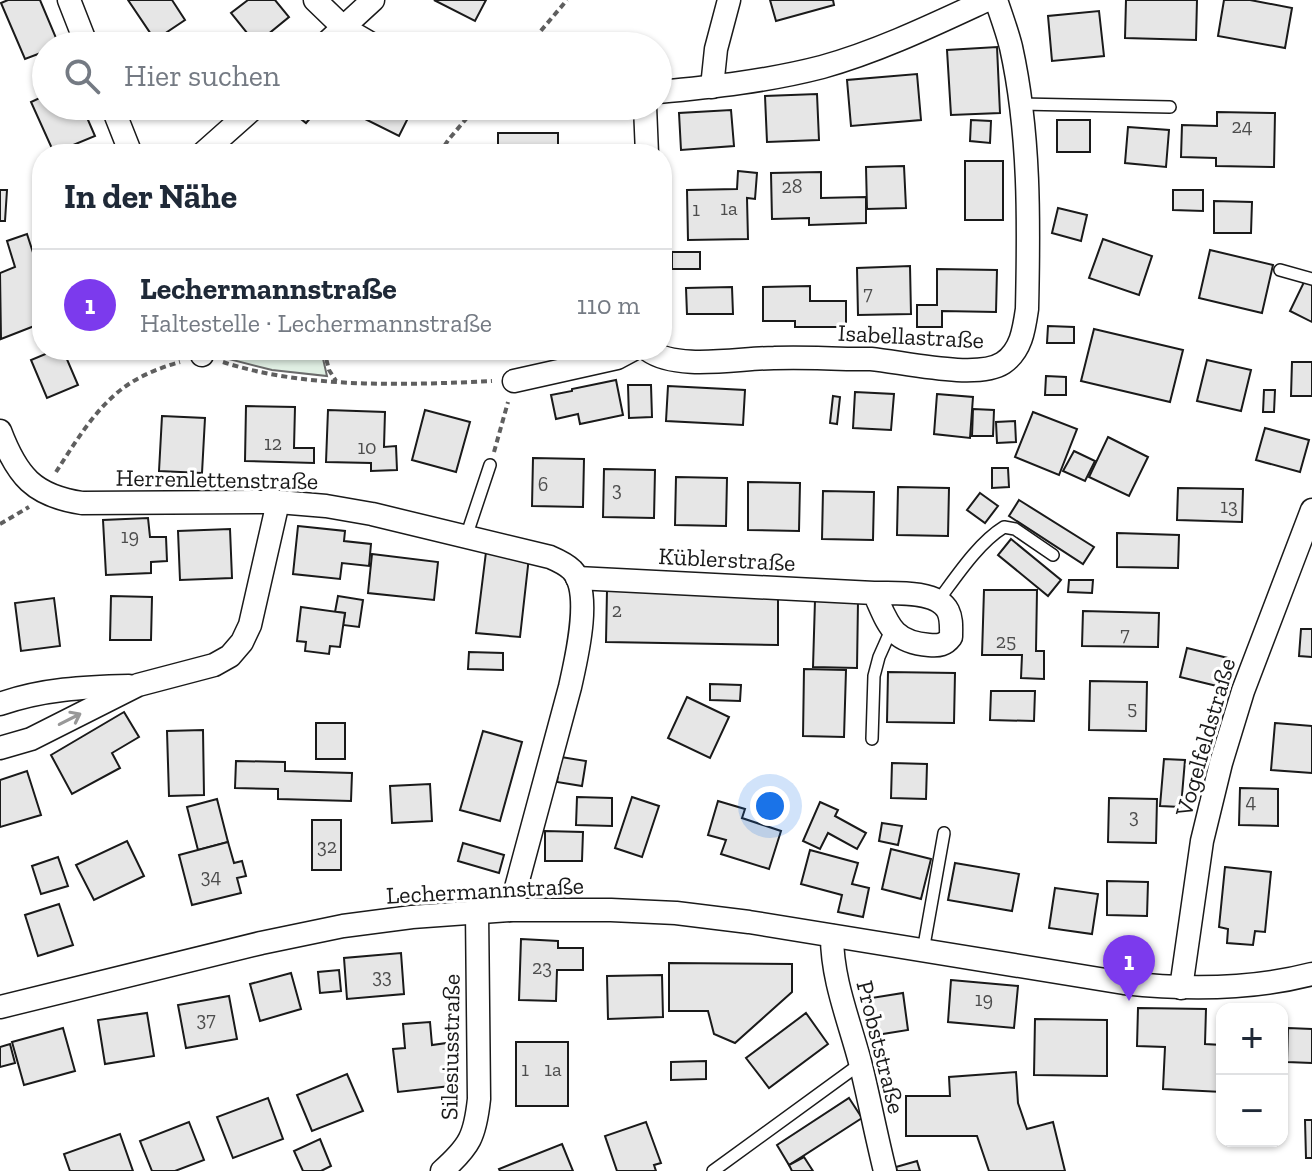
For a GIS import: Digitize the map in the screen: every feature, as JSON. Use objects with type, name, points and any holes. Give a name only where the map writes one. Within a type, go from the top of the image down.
[{"type":"street","points":[[69,0],[82,32]]},
{"type":"street","points":[[315,0],[351,32]]},
{"type":"street","points":[[339,32],[373,0]]},
{"type":"street","points":[[712,87],[716,49],[729,0]]},
{"type":"street","points":[[672,91],[712,87],[823,67],[882,47],[987,0]]},
{"type":"street","name":"Isabellastraße","points":[[672,359],[870,359],[958,370],[983,370],[1002,364],[1017,350],[1027,309],[1027,177],[1011,46],[996,0]]},
{"type":"street","points":[[118,120],[127,144]]},
{"type":"street","points":[[213,144],[240,120]]},
{"type":"street","points":[[646,120],[647,144]]},
{"type":"street","points":[[514,381],[608,360]]},
{"type":"street","points":[[0,431],[22,475],[43,493]]},
{"type":"street","name":"Herrenlettenstraße","points":[[43,493],[82,503],[278,502],[326,506],[372,514],[550,557],[572,570],[577,578]]},
{"type":"street","points":[[0,748],[31,739],[138,685],[214,665],[230,656],[242,642],[256,607],[278,502]]},
{"type":"street","name":"Vogelfeldstraße","points":[[1181,988],[1202,841],[1221,763],[1243,691],[1312,510]]},
{"type":"street","points":[[510,910],[577,655],[582,597],[577,578]]},
{"type":"street","name":"Küblerstraße","points":[[577,578],[915,594],[938,601]]},
{"type":"street","points":[[874,593],[891,630],[907,641],[933,646],[947,642],[951,637],[951,622],[946,607],[938,601]]},
{"type":"street","points":[[0,704],[47,691],[138,685]]},
{"type":"street","name":"Lechermannstraße","points":[[0,1007],[343,926],[510,910],[676,913],[1124,983],[1181,988],[1257,985],[1312,974]]},
{"type":"street","name":"Silesiusstraße","points":[[442,1171],[470,1141],[476,1124],[479,1099],[477,911]]},
{"type":"street","name":"Probststraße","points":[[832,936],[837,982],[885,1171]]},
{"type":"lane","points":[[1020,104],[1170,107]]},
{"type":"lane","points":[[1280,270],[1312,279]]},
{"type":"lane","points":[[466,538],[490,465]]},
{"type":"lane","points":[[938,601],[987,541],[1004,527],[1015,529],[1053,555]]},
{"type":"lane","points":[[872,739],[874,676],[891,630]]},
{"type":"lane","points":[[923,951],[944,833]]},
{"type":"lane","points":[[713,1171],[860,1064]]},
{"type":"path","points":[[540,32],[567,0]]},
{"type":"path","points":[[446,144],[465,120]]},
{"type":"path","points":[[0,524],[33,504],[43,493],[76,442],[116,394],[138,379],[181,360]]},
{"type":"path","points":[[225,360],[266,374],[336,381],[422,384],[514,381],[490,465]]},
{"type":"path","points":[[326,360],[336,381]]},
{"type":"green space","points":[[233,360],[323,360],[327,376],[272,370]]},
{"type":"building","points":[[8,0],[40,0],[54,32],[32,32],[32,56],[25,59],[1,3]]},
{"type":"building","points":[[128,0],[172,0],[185,20],[167,32],[150,32]]},
{"type":"building","points":[[248,0],[275,0],[289,17],[271,32],[246,32],[231,13]]},
{"type":"building","points":[[434,0],[486,0],[475,21]]},
{"type":"building","points":[[770,0],[833,0],[834,5],[776,21]]},
{"type":"building","points":[[1126,0],[1197,0],[1196,40],[1125,38]]},
{"type":"building","points":[[1224,0],[1250,0],[1292,8],[1285,48],[1218,36]]},
{"type":"building","points":[[1099,11],[1104,56],[1052,61],[1048,16]]},
{"type":"building","points":[[997,47],[1000,113],[951,115],[947,50]]},
{"type":"building","points":[[917,74],[921,120],[851,126],[847,80]]},
{"type":"building","points":[[817,94],[819,140],[767,142],[765,96]]},
{"type":"building","points":[[731,110],[734,146],[681,150],[679,113]]},
{"type":"building","points":[[1217,112],[1275,113],[1274,167],[1216,166],[1216,158],[1181,157],[1182,125],[1217,126]]},
{"type":"building","points":[[39,120],[88,120],[95,136],[76,144],[50,144]]},
{"type":"building","points":[[367,120],[407,120],[399,136]]},
{"type":"building","points":[[971,120],[991,121],[990,143],[970,141]]},
{"type":"building","points":[[1057,120],[1090,120],[1090,152],[1057,152]]},
{"type":"building","points":[[1128,127],[1169,130],[1166,167],[1125,163]]},
{"type":"building","points":[[498,133],[558,133],[558,144],[498,144]]},
{"type":"building","points":[[965,161],[1003,161],[1003,220],[965,220]]},
{"type":"building","points":[[904,166],[906,208],[867,209],[866,167]]},
{"type":"building","points":[[738,171],[757,173],[755,199],[747,198],[748,239],[688,240],[687,190],[737,189]]},
{"type":"building","points":[[821,172],[821,198],[866,197],[866,223],[809,225],[809,218],[772,219],[771,173]]},
{"type":"building","points":[[0,190],[7,190],[5,221],[0,221]]},
{"type":"building","points":[[1173,190],[1203,190],[1203,211],[1173,210]]},
{"type":"building","points":[[1214,201],[1252,202],[1251,233],[1214,233]]},
{"type":"building","points":[[1058,208],[1087,215],[1081,241],[1052,233]]},
{"type":"building","points":[[27,234],[32,249],[32,327],[1,339],[0,273],[15,267],[7,241]]},
{"type":"building","points":[[1103,239],[1152,256],[1139,295],[1089,278]]},
{"type":"building","points":[[1210,250],[1273,265],[1262,313],[1199,298]]},
{"type":"building","points":[[672,252],[700,252],[700,269],[672,269]]},
{"type":"building","points":[[910,266],[911,314],[858,315],[857,268]]},
{"type":"building","points":[[937,269],[997,270],[996,312],[942,311],[942,327],[917,327],[917,305],[937,305]]},
{"type":"building","points":[[1305,280],[1312,283],[1312,322],[1290,311]]},
{"type":"building","points":[[810,286],[810,301],[846,301],[846,327],[795,327],[795,321],[763,321],[763,287]]},
{"type":"building","points":[[732,287],[733,314],[687,314],[686,288]]},
{"type":"building","points":[[1048,326],[1074,327],[1074,343],[1047,343]]},
{"type":"building","points":[[1094,329],[1183,350],[1170,402],[1081,381]]},
{"type":"building","points":[[31,360],[67,360],[78,385],[47,398]]},
{"type":"building","points":[[1207,360],[1251,370],[1241,411],[1197,401]]},
{"type":"building","points":[[1292,362],[1312,362],[1312,396],[1291,396]]},
{"type":"building","points":[[1046,376],[1066,377],[1066,395],[1045,395]]},
{"type":"building","points":[[616,380],[623,415],[580,424],[578,414],[556,419],[551,395]]},
{"type":"building","points":[[628,385],[651,385],[652,417],[629,418]]},
{"type":"building","points":[[668,386],[745,390],[743,425],[666,421]]},
{"type":"building","points":[[1264,390],[1275,390],[1274,412],[1263,412]]},
{"type":"building","points":[[855,392],[894,394],[891,430],[853,428]]},
{"type":"building","points":[[937,394],[973,397],[970,438],[934,434]]},
{"type":"building","points":[[833,396],[840,397],[837,424],[830,423]]},
{"type":"building","points":[[246,406],[295,407],[294,448],[314,448],[314,463],[245,461]]},
{"type":"building","points":[[973,409],[994,410],[993,436],[972,436]]},
{"type":"building","points":[[328,410],[385,412],[384,447],[396,446],[397,470],[371,471],[371,463],[326,462]]},
{"type":"building","points":[[425,410],[470,422],[456,472],[412,460]]},
{"type":"building","points":[[1033,412],[1077,429],[1059,475],[1015,457]]},
{"type":"building","points":[[162,416],[205,418],[202,473],[159,471]]},
{"type":"building","points":[[1015,421],[1016,442],[997,443],[996,422]]},
{"type":"building","points":[[1265,428],[1309,440],[1300,472],[1256,460]]},
{"type":"building","points":[[1108,437],[1148,457],[1129,496],[1089,477]]},
{"type":"building","points":[[1074,451],[1095,461],[1085,481],[1063,471]]},
{"type":"building","points":[[533,458],[584,459],[583,507],[532,506]]},
{"type":"building","points":[[992,468],[1008,468],[1009,487],[992,488]]},
{"type":"building","points":[[604,469],[655,470],[654,518],[603,517]]},
{"type":"building","points":[[676,477],[727,478],[726,526],[675,525]]},
{"type":"building","points":[[748,482],[800,483],[799,531],[748,530]]},
{"type":"building","points":[[898,487],[949,488],[948,536],[897,535]]},
{"type":"building","points":[[1178,488],[1243,489],[1242,522],[1177,520]]},
{"type":"building","points":[[823,491],[874,492],[873,540],[822,539]]},
{"type":"building","points":[[980,493],[998,506],[985,523],[967,510]]},
{"type":"building","points":[[1019,500],[1094,547],[1083,564],[1009,516]]},
{"type":"building","points":[[148,518],[150,537],[166,537],[167,561],[151,562],[151,573],[106,575],[103,520]]},
{"type":"building","points":[[298,526],[345,531],[344,541],[371,544],[369,566],[342,563],[340,579],[293,574]]},
{"type":"building","points":[[230,529],[232,578],[180,580],[178,531]]},
{"type":"building","points":[[1117,533],[1179,535],[1178,568],[1117,567]]},
{"type":"building","points":[[1011,539],[1061,580],[1048,596],[998,555]]},
{"type":"building","points":[[486,552],[529,557],[520,637],[476,633]]},
{"type":"building","points":[[372,554],[438,562],[434,600],[368,593]]},
{"type":"building","points":[[1069,580],[1093,580],[1092,593],[1068,592]]},
{"type":"building","points":[[607,590],[778,593],[778,645],[606,642]]},
{"type":"building","points":[[984,590],[1037,590],[1036,651],[1044,651],[1044,679],[1021,678],[1022,655],[982,655]]},
{"type":"building","points":[[111,596],[152,597],[151,640],[110,640]]},
{"type":"building","points":[[338,596],[363,600],[359,627],[343,625],[345,613],[335,612]]},
{"type":"building","points":[[54,598],[60,646],[21,651],[15,603]]},
{"type":"building","points":[[815,600],[858,601],[857,668],[813,667]]},
{"type":"building","points":[[301,607],[345,613],[340,647],[330,646],[329,654],[305,651],[306,642],[297,641]]},
{"type":"building","points":[[1083,611],[1159,613],[1158,647],[1082,646]]},
{"type":"building","points":[[1301,629],[1312,629],[1312,657],[1299,656]]},
{"type":"building","points":[[1187,648],[1228,658],[1221,687],[1180,677]]},
{"type":"building","points":[[469,652],[503,653],[503,670],[468,669]]},
{"type":"building","points":[[804,669],[846,670],[844,737],[803,736]]},
{"type":"building","points":[[888,672],[955,673],[954,723],[887,722]]},
{"type":"building","points":[[1090,681],[1147,682],[1146,731],[1089,730]]},
{"type":"building","points":[[710,684],[741,685],[740,701],[710,700]]},
{"type":"building","points":[[991,691],[1035,691],[1034,721],[990,720]]},
{"type":"building","points":[[687,697],[729,717],[710,758],[668,738]]},
{"type":"building","points":[[124,712],[139,737],[112,753],[120,768],[72,794],[51,755]]},
{"type":"building","points":[[316,723],[345,723],[345,759],[316,759]]},
{"type":"building","points":[[1275,723],[1312,726],[1312,773],[1271,770]]},
{"type":"building","points":[[203,730],[204,795],[169,796],[167,731]]},
{"type":"building","points":[[483,731],[522,742],[500,821],[460,810]]},
{"type":"building","points":[[561,757],[586,761],[582,786],[557,782]]},
{"type":"building","points":[[1164,759],[1185,760],[1181,807],[1160,806]]},
{"type":"building","points":[[236,761],[285,762],[285,771],[352,773],[351,801],[278,799],[278,789],[235,788]]},
{"type":"building","points":[[892,763],[927,764],[926,799],[891,798]]},
{"type":"building","points":[[27,771],[41,815],[0,827],[0,780]]},
{"type":"building","points":[[430,784],[432,821],[392,823],[390,786]]},
{"type":"building","points":[[1240,788],[1278,789],[1278,826],[1239,825]]},
{"type":"building","points":[[577,797],[612,798],[612,826],[576,825]]},
{"type":"building","points":[[632,797],[659,806],[642,857],[615,848]]},
{"type":"building","points":[[1109,798],[1157,799],[1156,843],[1108,842]]},
{"type":"building","points":[[217,799],[228,842],[198,850],[187,807]]},
{"type":"building","points":[[718,801],[745,809],[742,818],[781,831],[769,869],[721,854],[726,840],[708,835]]},
{"type":"building","points":[[820,802],[838,810],[835,816],[866,833],[857,849],[828,833],[820,849],[803,841]]},
{"type":"building","points":[[312,820],[341,820],[341,870],[312,870]]},
{"type":"building","points":[[882,823],[902,826],[898,845],[879,841]]},
{"type":"building","points":[[545,831],[583,832],[582,861],[545,861]]},
{"type":"building","points":[[127,841],[144,876],[94,900],[76,865]]},
{"type":"building","points":[[228,842],[234,863],[242,861],[246,876],[237,878],[241,893],[192,905],[179,855]]},
{"type":"building","points":[[463,843],[504,855],[499,873],[458,861]]},
{"type":"building","points":[[891,849],[931,859],[921,899],[882,889]]},
{"type":"building","points":[[810,850],[858,863],[852,884],[869,888],[863,917],[838,912],[842,895],[801,884]]},
{"type":"building","points":[[58,857],[68,886],[41,894],[32,866]]},
{"type":"building","points":[[955,863],[1019,874],[1012,911],[948,900]]},
{"type":"building","points":[[1225,867],[1271,872],[1265,932],[1255,931],[1253,945],[1227,943],[1228,929],[1219,927]]},
{"type":"building","points":[[1107,881],[1148,882],[1147,916],[1107,915]]},
{"type":"building","points":[[1055,888],[1098,894],[1092,934],[1049,928]]},
{"type":"building","points":[[59,904],[73,945],[38,956],[25,915]]},
{"type":"building","points":[[521,939],[558,941],[558,948],[583,948],[583,970],[557,970],[556,1001],[519,1000]]},
{"type":"building","points":[[401,953],[404,994],[347,999],[344,958]]},
{"type":"building","points":[[669,963],[792,964],[792,992],[735,1043],[714,1034],[708,1011],[669,1011]]},
{"type":"building","points":[[339,970],[341,991],[320,993],[318,972]]},
{"type":"building","points":[[291,973],[301,1009],[260,1021],[250,984]]},
{"type":"building","points":[[662,975],[663,1017],[608,1019],[607,976]]},
{"type":"building","points":[[951,980],[1018,986],[1014,1028],[948,1022]]},
{"type":"building","points":[[903,993],[908,1030],[870,1036],[865,999]]},
{"type":"building","points":[[229,996],[237,1039],[186,1048],[178,1005]]},
{"type":"building","points":[[1138,1008],[1206,1009],[1205,1044],[1216,1045],[1216,1092],[1163,1089],[1165,1047],[1137,1046]]},
{"type":"building","points":[[147,1013],[154,1056],[105,1064],[98,1020]]},
{"type":"building","points":[[806,1013],[828,1044],[769,1088],[746,1058]]},
{"type":"building","points":[[1035,1019],[1107,1020],[1107,1076],[1034,1075]]},
{"type":"building","points":[[430,1022],[432,1045],[454,1042],[459,1085],[398,1092],[393,1049],[405,1048],[403,1024]]},
{"type":"building","points":[[63,1028],[75,1071],[24,1085],[12,1042]]},
{"type":"building","points":[[1288,1028],[1312,1029],[1312,1063],[1288,1062]]},
{"type":"building","points":[[516,1042],[568,1042],[568,1106],[516,1106]]},
{"type":"building","points":[[10,1044],[15,1063],[0,1067],[0,1047]]},
{"type":"building","points":[[706,1061],[706,1079],[671,1080],[671,1062]]},
{"type":"building","points":[[1016,1072],[1018,1103],[1027,1129],[1053,1122],[1065,1171],[989,1171],[977,1136],[906,1136],[906,1096],[950,1096],[949,1077]]},
{"type":"building","points":[[347,1074],[363,1111],[312,1131],[297,1095]]},
{"type":"building","points":[[268,1098],[283,1139],[233,1158],[217,1117]]},
{"type":"building","points":[[849,1098],[862,1118],[789,1165],[777,1145]]},
{"type":"building","points":[[1305,1120],[1312,1120],[1312,1158],[1306,1158]]},
{"type":"building","points":[[189,1122],[204,1160],[175,1171],[152,1171],[140,1141]]},
{"type":"building","points":[[646,1122],[661,1163],[654,1165],[656,1171],[617,1171],[605,1136]]},
{"type":"building","points":[[120,1134],[133,1171],[70,1171],[64,1154]]},
{"type":"building","points":[[320,1139],[331,1166],[321,1171],[303,1171],[294,1151]]},
{"type":"building","points":[[562,1144],[573,1171],[499,1169]]},
{"type":"building","points":[[804,1157],[813,1171],[792,1171],[789,1165]]},
{"type":"building","points":[[917,1161],[920,1171],[897,1171],[896,1167]]},
{"type":"place","name":"Lechermannstraße","points":[[1129,1001]]}]
